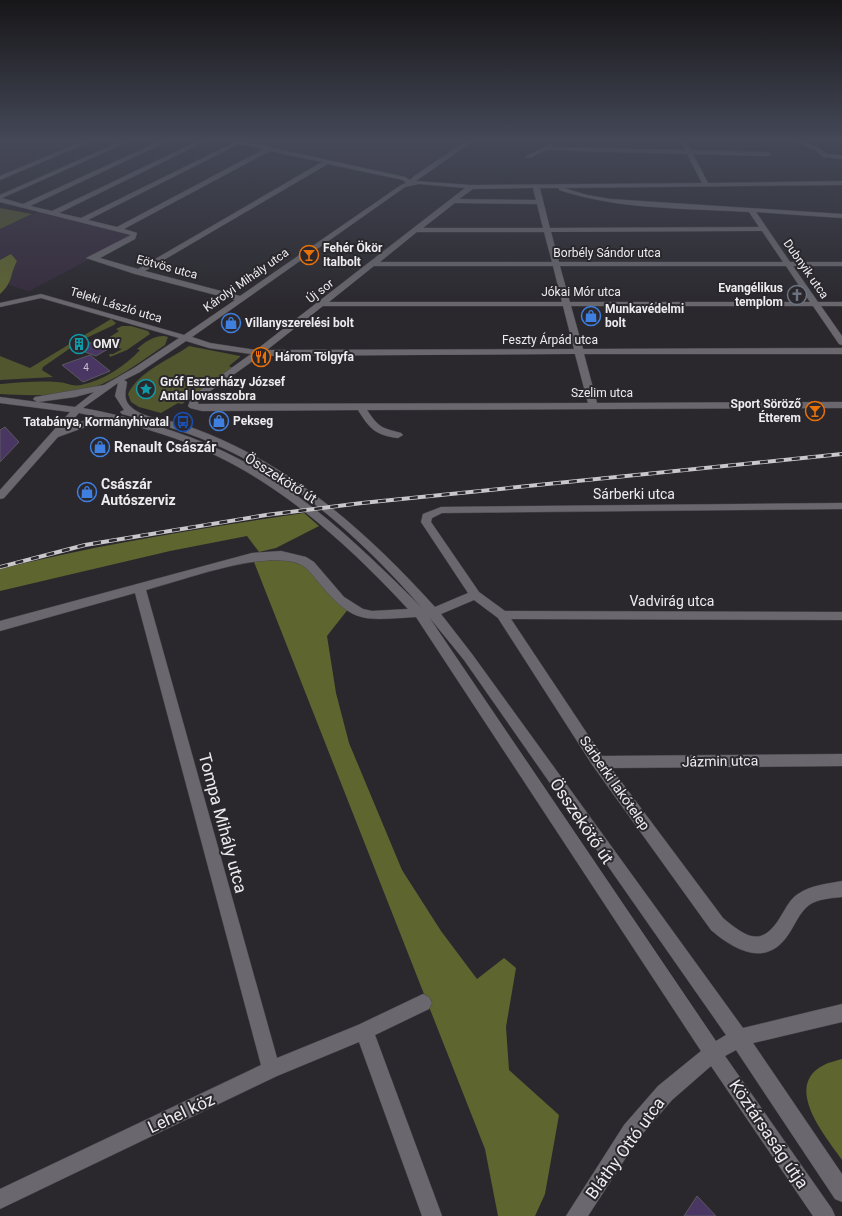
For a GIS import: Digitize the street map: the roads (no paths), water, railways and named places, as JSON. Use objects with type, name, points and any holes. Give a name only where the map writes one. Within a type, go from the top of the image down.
[{"type":"street","points":[[24,206],[42,198]]},
{"type":"street","points":[[53,213],[85,198]]},
{"type":"street","points":[[83,220],[126,198]]},
{"type":"street","points":[[0,200],[119,229],[178,198]]},
{"type":"street","points":[[138,272],[266,198]]},
{"type":"street","name":"Károlyi Mihály utca","points":[[0,496],[56,434],[83,408],[386,198]]},
{"type":"street","name":"Új sor","points":[[193,406],[195,398],[258,353],[457,198]]},
{"type":"street","points":[[539,198],[593,406]]},
{"type":"street","points":[[590,198],[599,200],[842,216]]},
{"type":"street","points":[[453,201],[540,202]]},
{"type":"street","name":"Dubnyik utca","points":[[751,210],[842,342]]},
{"type":"street","name":"Eötvös utca","points":[[119,229],[132,233],[136,236],[90,258],[241,299]]},
{"type":"street","points":[[416,230],[764,229]]},
{"type":"street","name":"Borbély Sándor utca","points":[[372,264],[842,264]]},
{"type":"street","name":"Teleki László utca","points":[[0,305],[40,296],[209,345],[258,353]]},
{"type":"street","name":"Jókai Mór utca","points":[[320,304],[842,304]]},
{"type":"street","name":"Feszty Árpád utca","points":[[258,353],[842,351]]},
{"type":"street","points":[[37,402],[79,393],[120,381],[120,396],[131,418],[89,422],[56,434]]},
{"type":"street","name":"Összekötő út","points":[[0,400],[37,402],[83,408],[188,430],[214,440],[264,465],[325,505],[404,578],[434,612],[473,663],[740,1038]]},
{"type":"street","points":[[37,402],[56,418],[58,424],[56,434]]},
{"type":"street","name":"Szelim utca","points":[[193,406],[202,408],[842,405]]},
{"type":"street","points":[[361,407],[373,427],[378,431],[398,435]]},
{"type":"street","name":"Összekötő út","points":[[131,418],[220,454],[272,483],[314,512],[343,537],[418,612],[448,654],[714,1052]]},
{"type":"street","name":"Sárberki utca","points":[[427,516],[441,510],[842,506]]},
{"type":"street","name":"Sárberki lakótelep","points":[[427,516],[426,522],[429,528],[475,595],[502,615],[598,762],[718,924],[731,936],[742,942],[756,946],[767,944],[777,937],[792,912],[804,899],[822,892],[842,889]]},
{"type":"street","points":[[0,626],[252,557],[292,556],[310,565],[340,600],[360,613],[372,615],[434,612],[475,595]]},
{"type":"street","name":"Tompa Mihály utca","points":[[139,587],[270,1070]]},
{"type":"street","name":"Vadvirág utca","points":[[502,615],[842,616]]},
{"type":"street","name":"Jázmin utca","points":[[598,762],[842,760]]},
{"type":"street","name":"Lehel köz","points":[[0,1199],[270,1070],[364,1031],[423,1003]]},
{"type":"street","name":"Bláthy Ottó utca","points":[[576,1216],[632,1132],[660,1098],[714,1052],[740,1038],[842,1013]]},
{"type":"street","points":[[364,1031],[432,1216]]},
{"type":"street","name":"Köztársaság útja","points":[[740,1038],[842,1192]]},
{"type":"street","name":"Köztársaság útja","points":[[714,1052],[737,1089],[825,1216]]},
{"type":"railway","points":[[0,567],[85,545],[266,515],[362,503],[842,454]]},
{"type":"place","name":"Fehér Ökör Italbolt","points":[[309,255]]},
{"type":"place","name":"Evangélikus templom","points":[[797,295]]},
{"type":"place","name":"Munkavédelmi bolt","points":[[591,316]]},
{"type":"place","name":"Villanyszerelési bolt","points":[[231,323]]},
{"type":"place","name":"OMV","points":[[79,344]]},
{"type":"place","name":"Három Tölgyfa","points":[[261,357]]},
{"type":"place","name":"Gróf Eszterházy József Antal lovasszobra","points":[[146,389]]},
{"type":"place","name":"Sport Söröző Étterem","points":[[815,411]]},
{"type":"place","name":"Pekseg","points":[[219,421]]},
{"type":"place","name":"Tatabánya, Kormányhivatal","points":[[183,422]]},
{"type":"place","name":"Renault Császár","points":[[100,447]]},
{"type":"place","name":"Császár Autószerviz","points":[[87,492]]}]
